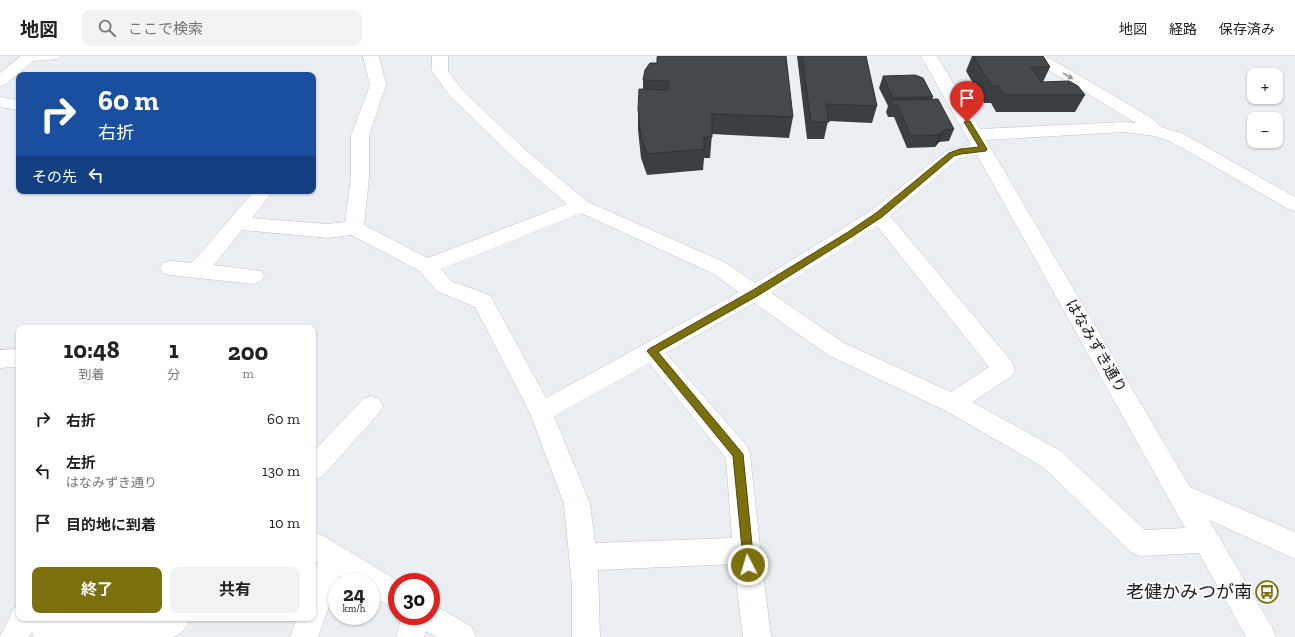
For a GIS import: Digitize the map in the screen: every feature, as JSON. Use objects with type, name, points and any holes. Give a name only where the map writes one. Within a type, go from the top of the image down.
[{"type":"street","points":[[0,81],[30,57],[54,56]]},
{"type":"street","points":[[354,228],[360,178],[360,136],[378,85],[371,56]]},
{"type":"street","points":[[440,56],[440,71],[456,93],[523,157],[581,206],[719,268],[756,292],[836,349],[952,403],[1052,459],[1140,543],[1207,540]]},
{"type":"street","name":"はなみずき通り","points":[[929,56],[1262,637]]},
{"type":"street","points":[[1035,56],[1146,122],[1156,131]]},
{"type":"street","points":[[0,102],[16,105]]},
{"type":"street","points":[[541,412],[756,292],[879,215],[952,155],[979,142],[1124,127],[1156,131],[1175,137],[1192,146],[1295,205]]},
{"type":"street","points":[[197,271],[261,194]]},
{"type":"street","points":[[427,266],[581,206]]},
{"type":"street","points":[[879,215],[1004,369],[952,403]]},
{"type":"street","points":[[237,223],[328,231],[354,228],[427,266],[444,286],[483,301],[541,412],[576,504],[586,586],[586,637]]},
{"type":"street","points":[[170,268],[254,276]]},
{"type":"street","points":[[652,351],[738,454],[746,550],[758,637]]},
{"type":"street","points":[[0,360],[16,358]]},
{"type":"street","points":[[316,466],[372,406]]},
{"type":"street","points":[[1182,496],[1270,533],[1295,546]]},
{"type":"street","points":[[316,596],[324,550],[388,590]]},
{"type":"street","points":[[583,557],[746,550]]},
{"type":"street","points":[[14,637],[34,622],[170,624],[173,621]]},
{"type":"street","points":[[304,637],[310,621]]},
{"type":"street","points":[[440,623],[462,637]]},
{"type":"street","points":[[410,637],[413,625]]},
{"type":"building","points":[[658,56],[786,56],[793,117],[712,114],[712,137],[704,137],[704,149],[647,154],[641,137],[638,109],[639,89],[668,90],[668,81],[643,80],[645,70],[650,63],[657,63]]},
{"type":"building","points":[[802,56],[866,56],[877,106],[826,104],[829,122],[811,122]]},
{"type":"building","points":[[973,56],[1043,56],[1050,67],[1031,67],[1041,82],[1069,81],[1078,86],[1085,95],[1004,95],[998,86],[992,86]]},
{"type":"building","points":[[915,75],[923,78],[933,97],[893,98],[883,76]]},
{"type":"building","points":[[938,99],[954,129],[944,130],[939,135],[911,136],[897,105],[892,105],[890,100]]},
{"type":"place","name":"老健かみつが南","points":[[1267,592]]},
{"type":"route","points":[[748,565],[738,454],[652,351],[756,292],[851,234],[879,215],[952,155],[960,152],[983,149],[967,122]]}]
